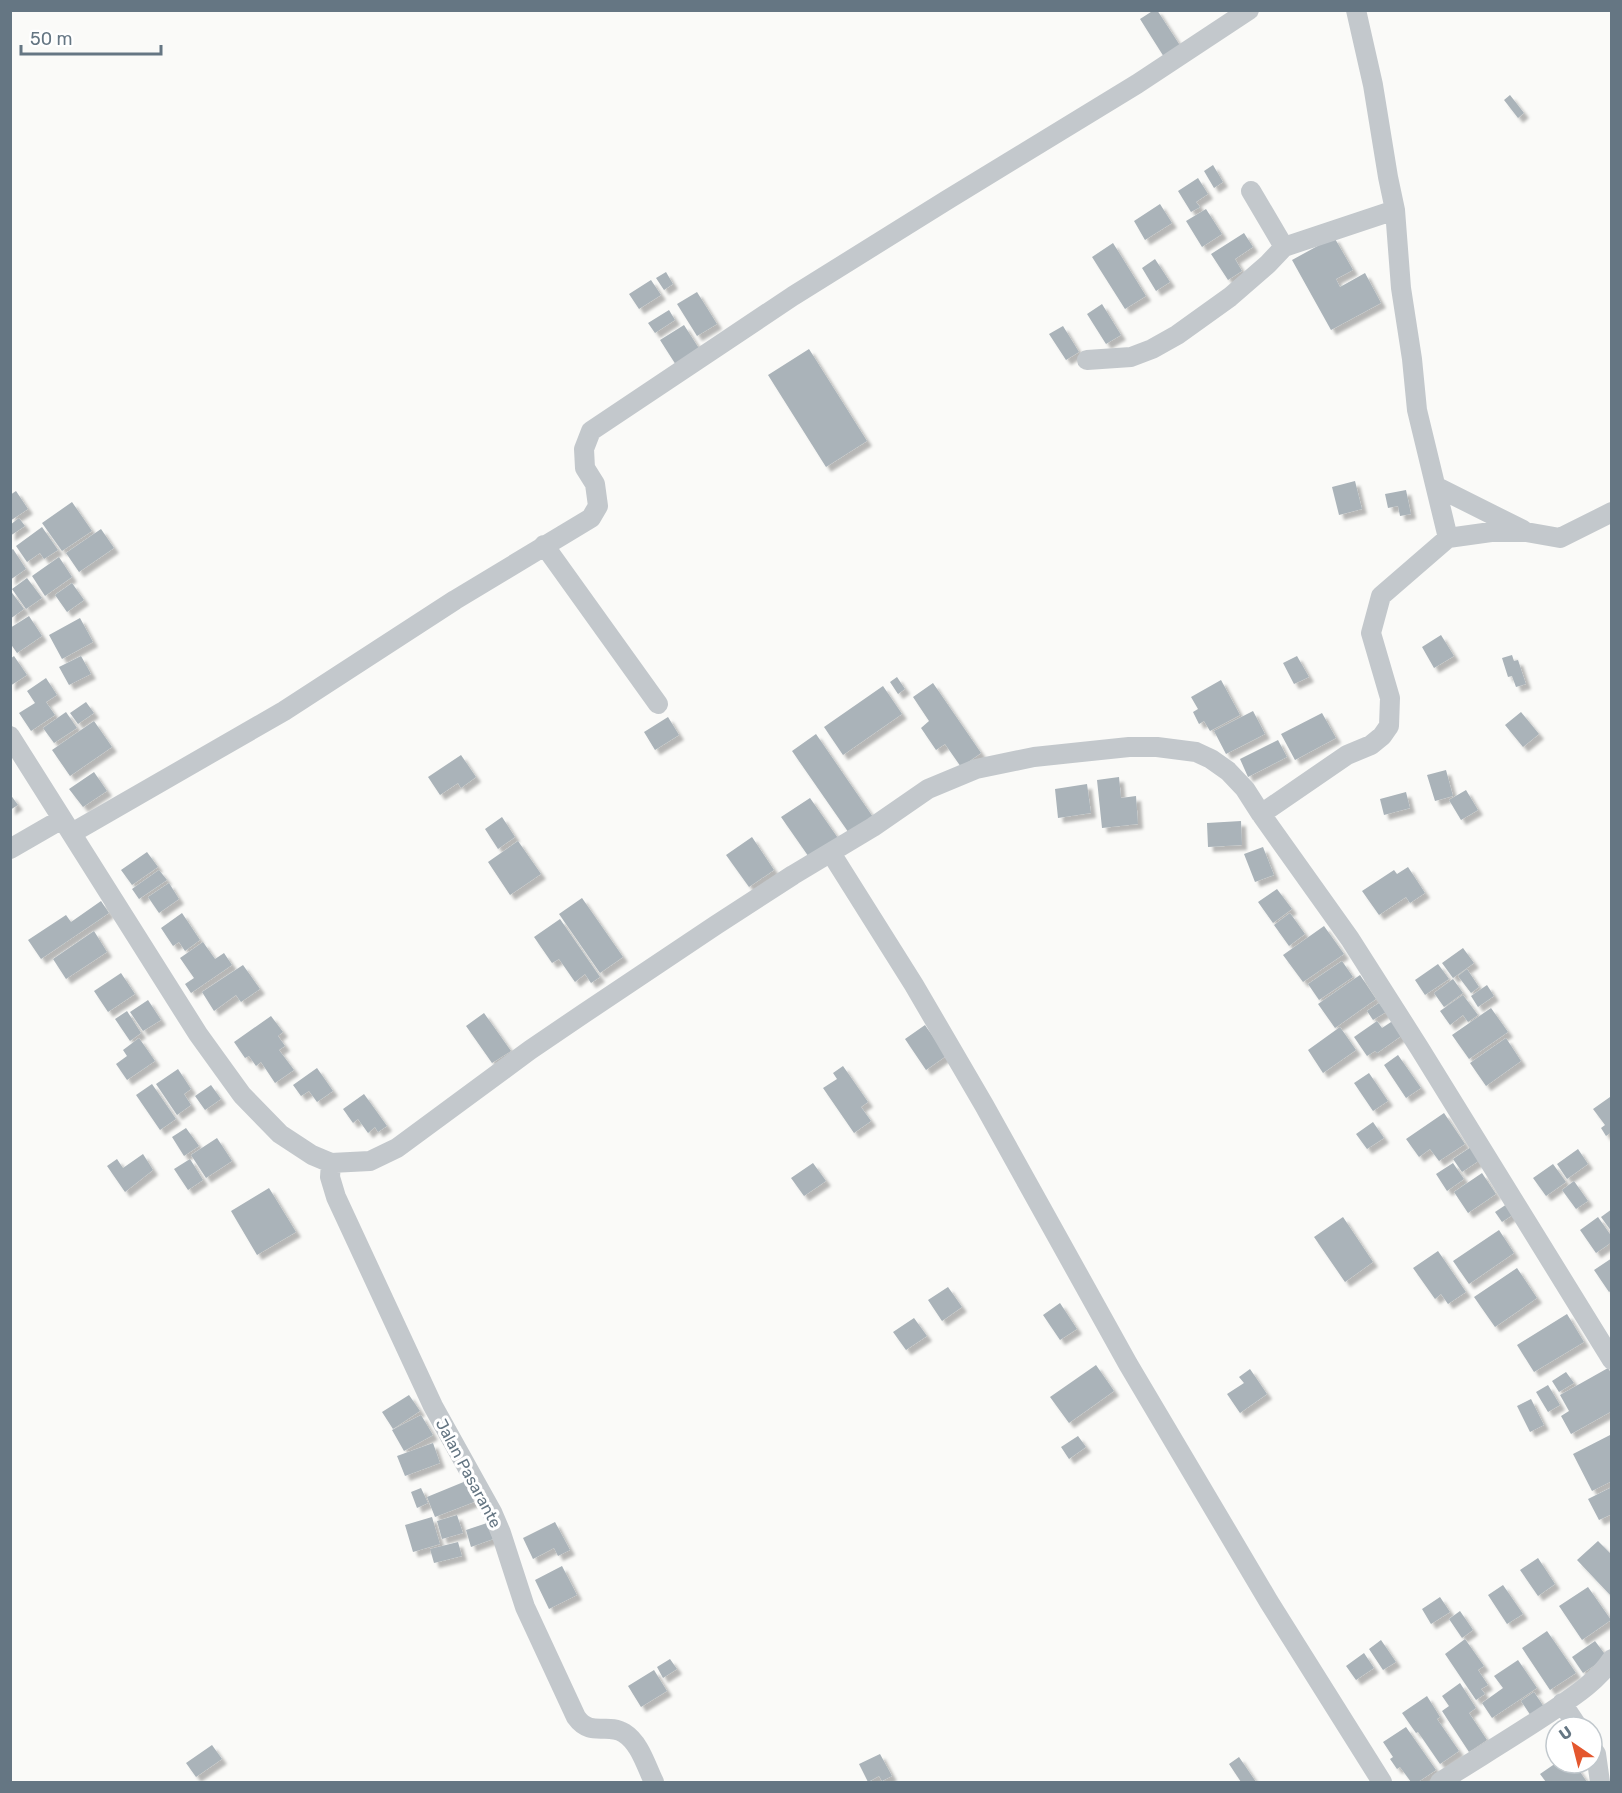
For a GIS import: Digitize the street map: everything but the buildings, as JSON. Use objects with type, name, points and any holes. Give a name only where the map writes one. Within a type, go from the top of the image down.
[{"type":"street","points":[[10,849],[67,826],[284,711],[455,600],[591,518],[598,506],[595,484],[585,468],[584,449],[591,431],[793,296],[1137,84],[1250,10]]},
{"type":"street","points":[[1356,10],[1373,84],[1395,210],[1401,288],[1417,410],[1449,538]]},
{"type":"street","points":[[1251,191],[1284,247]]},
{"type":"street","points":[[1087,360],[1131,357],[1152,349],[1177,335],[1230,297],[1284,247],[1395,210]]},
{"type":"street","points":[[1437,487],[1526,532]]},
{"type":"street","points":[[1261,814],[1347,755],[1371,745],[1389,726],[1390,698],[1371,633],[1381,596],[1449,538],[1491,532],[1526,532],[1560,538],[1611,512]]},
{"type":"street","points":[[544,545],[658,704]]},
{"type":"street","points":[[10,736],[198,1034],[242,1095],[280,1134],[312,1155],[330,1163],[370,1161],[397,1148],[530,1050],[592,1008],[793,875],[881,822],[928,789],[976,769],[1034,757],[1157,747],[1196,752],[1211,759],[1227,771],[1245,789],[1350,939],[1611,1360]]},
{"type":"street","points":[[831,853],[914,985],[984,1105],[1128,1364],[1269,1602],[1382,1782]]},
{"type":"street","name":"Jalan Pasarante","points":[[330,1163],[330,1177],[336,1197],[433,1406],[492,1512],[525,1607],[576,1717],[585,1727],[611,1729],[626,1734],[638,1749],[654,1782]]},
{"type":"street","points":[[1440,1782],[1515,1736],[1591,1683],[1611,1659]]},
{"type":"street","points":[[1562,1703],[1570,1715]]}]
